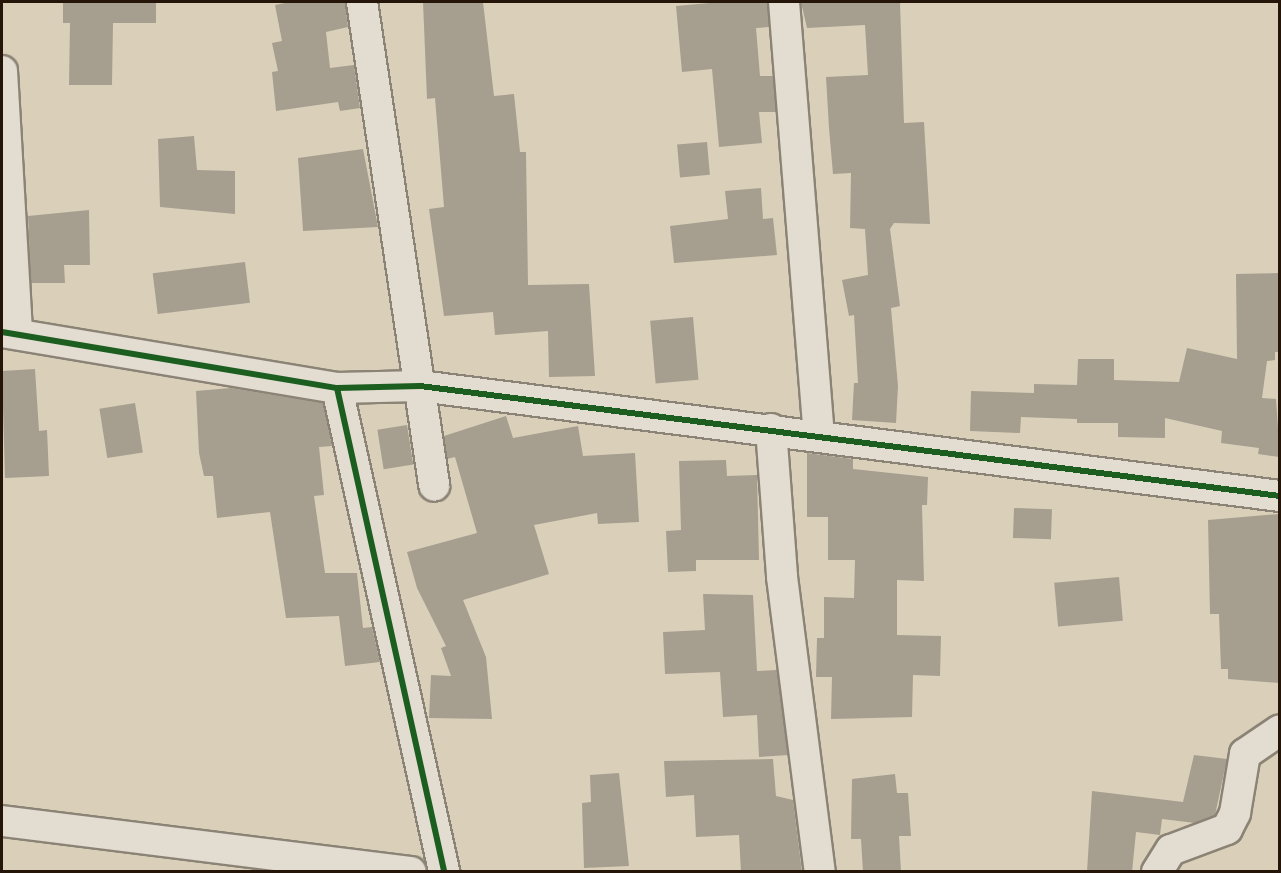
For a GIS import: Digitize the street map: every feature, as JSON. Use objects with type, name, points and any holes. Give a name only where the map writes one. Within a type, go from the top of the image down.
[{"type":"street","points":[[362,2],[434,486]]},
{"type":"street","points":[[784,2],[819,435]]},
{"type":"street","points":[[2,71],[9,333],[337,388],[420,386],[819,435],[1280,496]]},
{"type":"street","points":[[337,388],[444,872]]},
{"type":"street","points":[[771,429],[782,577],[820,872]]},
{"type":"street","points":[[1157,872],[1171,850],[1227,829],[1235,813],[1245,754],[1280,730]]},
{"type":"street","points":[[2,821],[411,872]]},
{"type":"building","points":[[63,2],[156,2],[156,23],[113,23],[112,85],[69,85],[70,23],[63,23]]},
{"type":"building","points":[[290,2],[345,2],[348,27],[326,32],[330,68],[354,65],[360,108],[340,111],[338,102],[276,111],[272,72],[278,71],[272,43],[282,41],[275,5]]},
{"type":"building","points":[[423,2],[483,2],[494,96],[514,94],[520,152],[526,152],[528,285],[589,284],[595,376],[549,377],[548,331],[495,335],[493,312],[444,316],[429,209],[444,207],[435,98],[427,99]]},
{"type":"building","points":[[721,2],[767,2],[769,27],[756,28],[760,76],[773,76],[776,112],[759,112],[762,143],[719,147],[712,69],[682,72],[676,6]]},
{"type":"building","points":[[801,2],[900,2],[904,123],[924,122],[930,224],[894,223],[890,229],[900,306],[891,308],[898,386],[896,423],[852,420],[854,383],[858,383],[854,315],[849,316],[842,280],[868,275],[865,229],[850,228],[851,173],[833,174],[829,128],[826,77],[868,75],[865,25],[807,28]]},
{"type":"building","points":[[194,136],[197,170],[235,171],[235,214],[160,207],[158,139]]},
{"type":"building","points":[[707,142],[710,175],[680,177],[677,145]]},
{"type":"building","points":[[363,149],[378,227],[303,231],[298,158]]},
{"type":"building","points":[[761,188],[763,219],[773,218],[777,255],[674,263],[670,226],[728,219],[725,191]]},
{"type":"building","points":[[89,210],[90,265],[64,265],[65,283],[31,283],[28,216]]},
{"type":"building","points":[[245,262],[250,303],[158,314],[153,273]]},
{"type":"building","points":[[1280,273],[1280,352],[1275,352],[1275,360],[1267,361],[1262,398],[1276,399],[1280,457],[1258,454],[1259,448],[1221,443],[1222,431],[1165,418],[1165,438],[1118,437],[1118,423],[1077,423],[1077,419],[1021,417],[1020,433],[970,431],[971,391],[1034,393],[1034,384],[1077,385],[1078,359],[1114,359],[1114,380],[1179,382],[1187,348],[1237,359],[1236,274]]},
{"type":"building","points":[[693,317],[698,380],[656,384],[650,321]]},
{"type":"building","points":[[35,369],[39,431],[47,430],[49,476],[5,478],[2,371]]},
{"type":"building","points":[[231,388],[323,403],[332,446],[319,447],[324,495],[314,496],[325,573],[357,573],[363,628],[372,627],[380,662],[345,666],[339,616],[286,618],[270,512],[217,518],[213,476],[204,476],[199,453],[196,391]]},
{"type":"building","points":[[135,403],[143,452],[107,458],[99,409]]},
{"type":"building","points":[[506,416],[513,438],[578,426],[583,456],[635,453],[639,522],[598,524],[597,513],[534,525],[549,574],[463,600],[486,657],[492,719],[429,718],[431,675],[451,676],[441,648],[446,646],[417,588],[407,552],[477,533],[455,457],[447,459],[444,436]]},
{"type":"building","points":[[407,425],[413,465],[384,469],[377,430]]},
{"type":"building","points":[[807,453],[853,459],[853,469],[928,477],[927,505],[922,505],[924,581],[897,580],[897,635],[941,636],[940,676],[913,675],[912,717],[831,719],[832,677],[816,677],[817,638],[824,638],[824,597],[854,598],[855,560],[828,560],[828,517],[807,517]]},
{"type":"building","points":[[726,460],[727,476],[757,475],[759,560],[696,560],[696,571],[668,572],[666,531],[681,530],[679,461]]},
{"type":"building","points":[[1014,508],[1052,509],[1051,539],[1013,538]]},
{"type":"building","points":[[1279,514],[1280,683],[1228,679],[1228,669],[1221,669],[1219,614],[1210,614],[1208,520]]},
{"type":"building","points":[[1119,577],[1123,621],[1058,626],[1054,583]]},
{"type":"building","points":[[703,594],[753,595],[757,671],[777,670],[788,755],[759,757],[757,715],[723,717],[720,672],[665,674],[663,632],[705,630]]},
{"type":"building","points":[[1194,755],[1227,759],[1215,815],[1195,823],[1162,819],[1160,835],[1136,832],[1132,872],[1087,872],[1092,791],[1183,802]]},
{"type":"building","points":[[773,759],[776,796],[793,800],[802,872],[741,872],[739,835],[696,837],[694,795],[666,797],[664,761]]},
{"type":"building","points":[[619,773],[629,866],[584,868],[582,803],[591,802],[590,775]]},
{"type":"building","points":[[895,774],[897,793],[908,793],[911,836],[899,836],[901,872],[863,872],[861,839],[851,839],[852,779]]},
{"type":"cycle path","points":[[2,332],[337,388],[420,386],[1280,496]]},
{"type":"cycle path","points":[[337,388],[444,872]]}]
